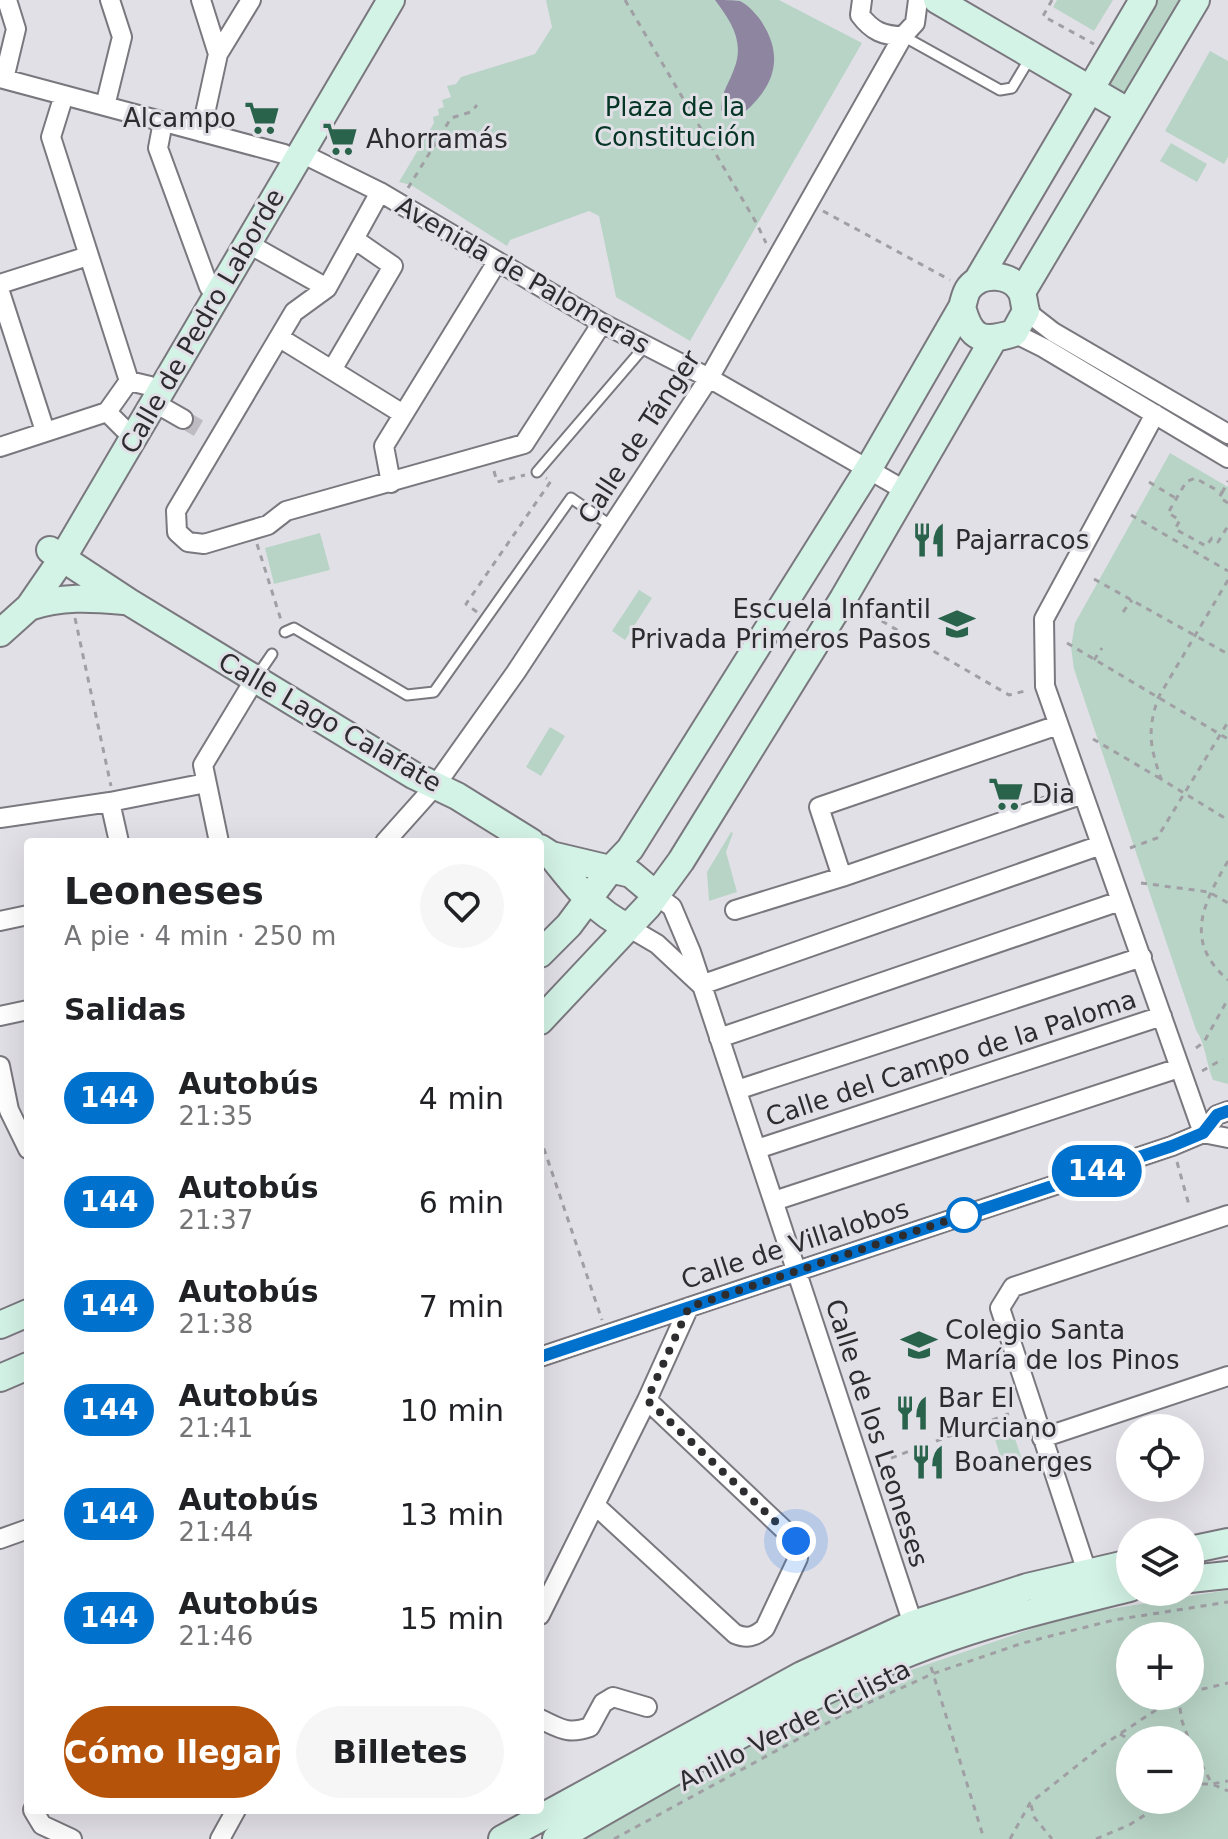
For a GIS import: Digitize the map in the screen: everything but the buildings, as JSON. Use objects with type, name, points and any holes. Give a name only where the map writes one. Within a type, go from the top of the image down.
[{"type":"street","points":[[2,78],[16,29],[7,0]]},
{"type":"street","points":[[105,106],[122,37],[110,0]]},
{"type":"street","points":[[201,0],[218,54]]},
{"type":"street","points":[[201,132],[218,54],[251,0]]},
{"type":"street","name":"Calle de Pedro Laborde","points":[[0,633],[29,607],[145,390],[391,0]]},
{"type":"street","points":[[862,0],[860,15],[869,27],[886,36],[903,36]]},
{"type":"street","name":"Calle de Tánger","points":[[389,838],[435,786],[516,672],[709,378],[903,36],[915,23],[918,0]]},
{"type":"street","points":[[937,0],[1129,112]]},
{"type":"street","points":[[544,950],[569,925],[610,870],[630,849],[869,468],[968,292],[1143,0]]},
{"type":"street","points":[[544,1017],[628,927],[681,861],[1013,319],[1196,0]]},
{"type":"street","name":"Avenida de Palomeras","points":[[2,78],[201,132],[292,153],[380,192],[602,323],[709,378],[906,491]]},
{"type":"street","points":[[64,95],[51,137],[88,256],[145,390],[183,419]]},
{"type":"street","points":[[163,122],[158,148],[209,287]]},
{"type":"street","name":"Calle de Pedro Laborde","points":[[0,615],[21,597],[56,554],[115,420],[145,390],[247,243],[292,153]]},
{"type":"street","points":[[380,192],[327,288],[294,312],[280,338],[212,436],[176,511],[174,518],[180,538],[197,545],[252,531],[268,525],[286,511],[524,444],[602,323]]},
{"type":"street","points":[[332,370],[393,266],[354,239]]},
{"type":"street","points":[[247,243],[327,288]]},
{"type":"street","points":[[0,284],[88,256]]},
{"type":"street","points":[[391,483],[384,446],[497,262]]},
{"type":"street","points":[[968,292],[997,276],[1014,283],[1013,319]]},
{"type":"street","points":[[0,292],[45,431]]},
{"type":"street","points":[[968,292],[967,325],[979,336],[1013,319],[1053,332],[1228,434]]},
{"type":"street","points":[[1013,319],[1155,414],[1228,458]]},
{"type":"street","points":[[280,338],[403,414]]},
{"type":"street","name":"Calle del Campo de la Paloma","points":[[1155,414],[1044,619],[1045,686],[1203,1133]]},
{"type":"street","points":[[0,447],[45,431],[115,420]]},
{"type":"street","name":"Calle Lago Calafate","points":[[56,554],[413,775],[457,796],[525,838]]},
{"type":"street","name":"Calle Lago Calafate","points":[[29,607],[50,600],[71,598],[129,602]]},
{"type":"street","points":[[218,838],[203,765],[255,679]]},
{"type":"street","points":[[842,877],[819,807],[1058,725]]},
{"type":"street","points":[[0,818],[206,783]]},
{"type":"street","points":[[735,910],[842,877],[1083,794]]},
{"type":"street","points":[[112,801],[118,838]]},
{"type":"street","points":[[701,985],[1101,845]]},
{"type":"street","name":"Calle Lago Calafate","points":[[544,849],[631,874],[656,895]]},
{"type":"street","name":"Calle Lago Calafate","points":[[544,851],[611,919],[628,927]]},
{"type":"street","name":"Calle de los Leoneses","points":[[656,895],[672,907],[691,952],[797,1272],[927,1637]]},
{"type":"street","points":[[719,1038],[1120,901]]},
{"type":"street","points":[[0,921],[24,916]]},
{"type":"street","name":"Calle de los Leoneses","points":[[628,927],[657,944],[701,985]]},
{"type":"street","name":"Calle del Campo de la Paloma","points":[[737,1090],[1142,957]]},
{"type":"street","points":[[0,1016],[24,1011]]},
{"type":"street","name":"Calle del Campo de la Paloma","points":[[757,1149],[1162,1016]]},
{"type":"street","points":[[0,1066],[5,1111],[24,1142]]},
{"type":"street","points":[[774,1201],[1179,1068]]},
{"type":"street","points":[[5,1111],[24,1102]]},
{"type":"street","points":[[1228,1111],[1217,1115],[1203,1133],[1228,1138]]},
{"type":"street","name":"Calle de Villalobos","points":[[544,1356],[1203,1133]]},
{"type":"street","points":[[1087,1572],[1000,1308],[1013,1287],[1228,1215]]},
{"type":"street","points":[[544,1607],[647,1400],[689,1307]]},
{"type":"street","points":[[0,1325],[24,1315]]},
{"type":"street","points":[[0,1378],[24,1368]]},
{"type":"street","points":[[1042,1438],[1228,1376]]},
{"type":"street","points":[[595,1505],[735,1634],[757,1636],[765,1628],[798,1558],[796,1541],[647,1400]]},
{"type":"street","points":[[0,1539],[24,1530]]},
{"type":"street","points":[[1204,1547],[1228,1542]]},
{"type":"street","points":[[502,1839],[796,1706],[887,1662],[927,1637],[1027,1587],[1116,1566]]},
{"type":"street","points":[[1204,1578],[1228,1575]]},
{"type":"street","points":[[927,1637],[1116,1591]]},
{"type":"street","points":[[544,1721],[568,1732],[578,1731],[590,1727],[603,1703],[613,1697],[647,1707]]},
{"type":"street","points":[[35,1814],[42,1825],[72,1839]]},
{"type":"street","points":[[220,1839],[234,1814]]},
{"type":"lane","points":[[903,36],[1000,90],[1012,88],[1031,55]]},
{"type":"lane","points":[[537,472],[645,346]]},
{"type":"lane","points":[[285,632],[294,628],[407,695],[434,692],[571,498],[613,527]]},
{"type":"lane","points":[[255,679],[272,654]]},
{"type":"path","points":[[625,0],[757,224],[774,261]]},
{"type":"path","points":[[1052,0],[1043,16],[1095,45]]},
{"type":"path","points":[[400,203],[451,118],[471,112],[477,105]]},
{"type":"path","points":[[807,202],[968,292]]},
{"type":"path","points":[[486,619],[466,604],[551,481],[537,472],[497,482],[489,455]]},
{"type":"path","points":[[1170,538],[1180,520],[1168,513],[1186,482],[1195,478],[1222,493]]},
{"type":"path","points":[[1228,481],[1219,497],[1228,503]]},
{"type":"path","points":[[1149,482],[1177,499]]},
{"type":"path","points":[[1131,515],[1228,571]]},
{"type":"path","points":[[1175,529],[1206,546],[1212,538],[1218,542],[1227,528]]},
{"type":"path","points":[[252,531],[285,632]]},
{"type":"path","points":[[1094,579],[1228,654]]},
{"type":"path","points":[[1161,779],[1151,746],[1152,717],[1158,698],[1228,580]]},
{"type":"path","points":[[71,598],[112,801]]},
{"type":"path","points":[[843,599],[1009,695],[1025,691]]},
{"type":"path","points":[[1123,612],[1132,600]]},
{"type":"path","points":[[1067,643],[1228,739]]},
{"type":"path","points":[[1094,660],[1102,648]]},
{"type":"path","points":[[1130,848],[1157,838],[1228,722]]},
{"type":"path","points":[[1093,739],[1228,820]]},
{"type":"path","points":[[1228,861],[1209,892],[1203,911],[1201,943],[1212,966],[1228,980]]},
{"type":"path","points":[[1141,883],[1209,892],[1228,903]]},
{"type":"path","points":[[1196,1048],[1204,1042],[1228,999]]},
{"type":"path","points":[[1202,1071],[1223,1059]]},
{"type":"path","points":[[544,1149],[607,1334]]},
{"type":"path","points":[[1177,1162],[1189,1205]]},
{"type":"path","points":[[891,1458],[1011,1413]]},
{"type":"path","name":"Anillo Verde Ciclista","points":[[614,1839],[844,1714],[932,1674],[1023,1643],[1114,1620],[1228,1602]]},
{"type":"path","points":[[927,1637],[932,1674],[984,1839]]},
{"type":"path","points":[[1204,1689],[1228,1683]]},
{"type":"path","points":[[1132,1726],[1156,1710]]},
{"type":"path","points":[[1010,1839],[1030,1803],[1116,1737]]},
{"type":"path","points":[[1204,1769],[1212,1784],[1228,1791]]},
{"type":"path","points":[[1204,1784],[1228,1781]]},
{"type":"path","points":[[1030,1803],[1034,1817],[1052,1839]]},
{"type":"path","points":[[1096,1839],[1147,1814]]},
{"type":"green space","name":"Plaza de la Constitución","points":[[546,0],[779,0],[862,43],[690,341],[616,297],[599,216],[589,211],[510,240],[507,246],[411,185],[399,182],[434,123],[433,117],[439,115],[438,109],[444,107],[442,100],[451,97],[447,86],[456,84],[461,77],[535,54],[552,27]]},
{"type":"green space","points":[[1057,0],[1113,0],[1094,31],[1053,7]]},
{"type":"green space","points":[[1155,0],[1183,0],[1128,94],[1105,82]]},
{"type":"green space","points":[[1210,51],[1228,61],[1228,157],[1224,164],[1165,131]]},
{"type":"green space","points":[[1171,143],[1207,164],[1197,182],[1160,161]]},
{"type":"green space","points":[[1170,453],[1228,487],[1228,1084],[1213,1080],[1074,669],[1071,647],[1075,623]]},
{"type":"green space","points":[[320,533],[330,570],[274,584],[265,548]]},
{"type":"green space","points":[[639,590],[652,598],[625,640],[612,631]]},
{"type":"green space","points":[[550,727],[565,736],[541,776],[526,767]]},
{"type":"green space","points":[[731,832],[726,852],[737,892],[709,901],[707,872]]},
{"type":"green space","points":[[1012,1430],[1024,1465],[1005,1471],[994,1436]]},
{"type":"green space","points":[[1228,1590],[1228,1839],[581,1839],[849,1691],[1072,1615],[1128,1606],[1204,1606],[1204,1594]]},
{"type":"shaded area","points":[[715,0],[740,1],[748,7],[766,29],[774,52],[772,73],[762,94],[744,112],[730,117],[726,117],[721,110],[737,59],[737,41],[731,24]]},
{"type":"tunnel","points":[[183,419],[205,432]]},
{"type":"bus line","name":"144","points":[[544,1356],[1172,1146],[1203,1133],[1217,1115],[1228,1111]]},
{"type":"place","name":"Alcampo","points":[[262,118]]},
{"type":"place","name":"Ahorramás","points":[[340,139]]},
{"type":"place","name":"Pajarracos","points":[[929,540]]},
{"type":"place","name":"Escuela Infantil Privada Primeros Pasos","points":[[957,624]]},
{"type":"place","name":"Dia","points":[[1006,794]]},
{"type":"place","name":"Colegio Santa María de los Pinos","points":[[919,1345]]},
{"type":"place","name":"Bar El Murciano","points":[[912,1413]]},
{"type":"place","name":"Boanerges","points":[[928,1462]]},
{"type":"route","points":[[796,1541],[647,1400],[689,1307],[964,1215]]}]
